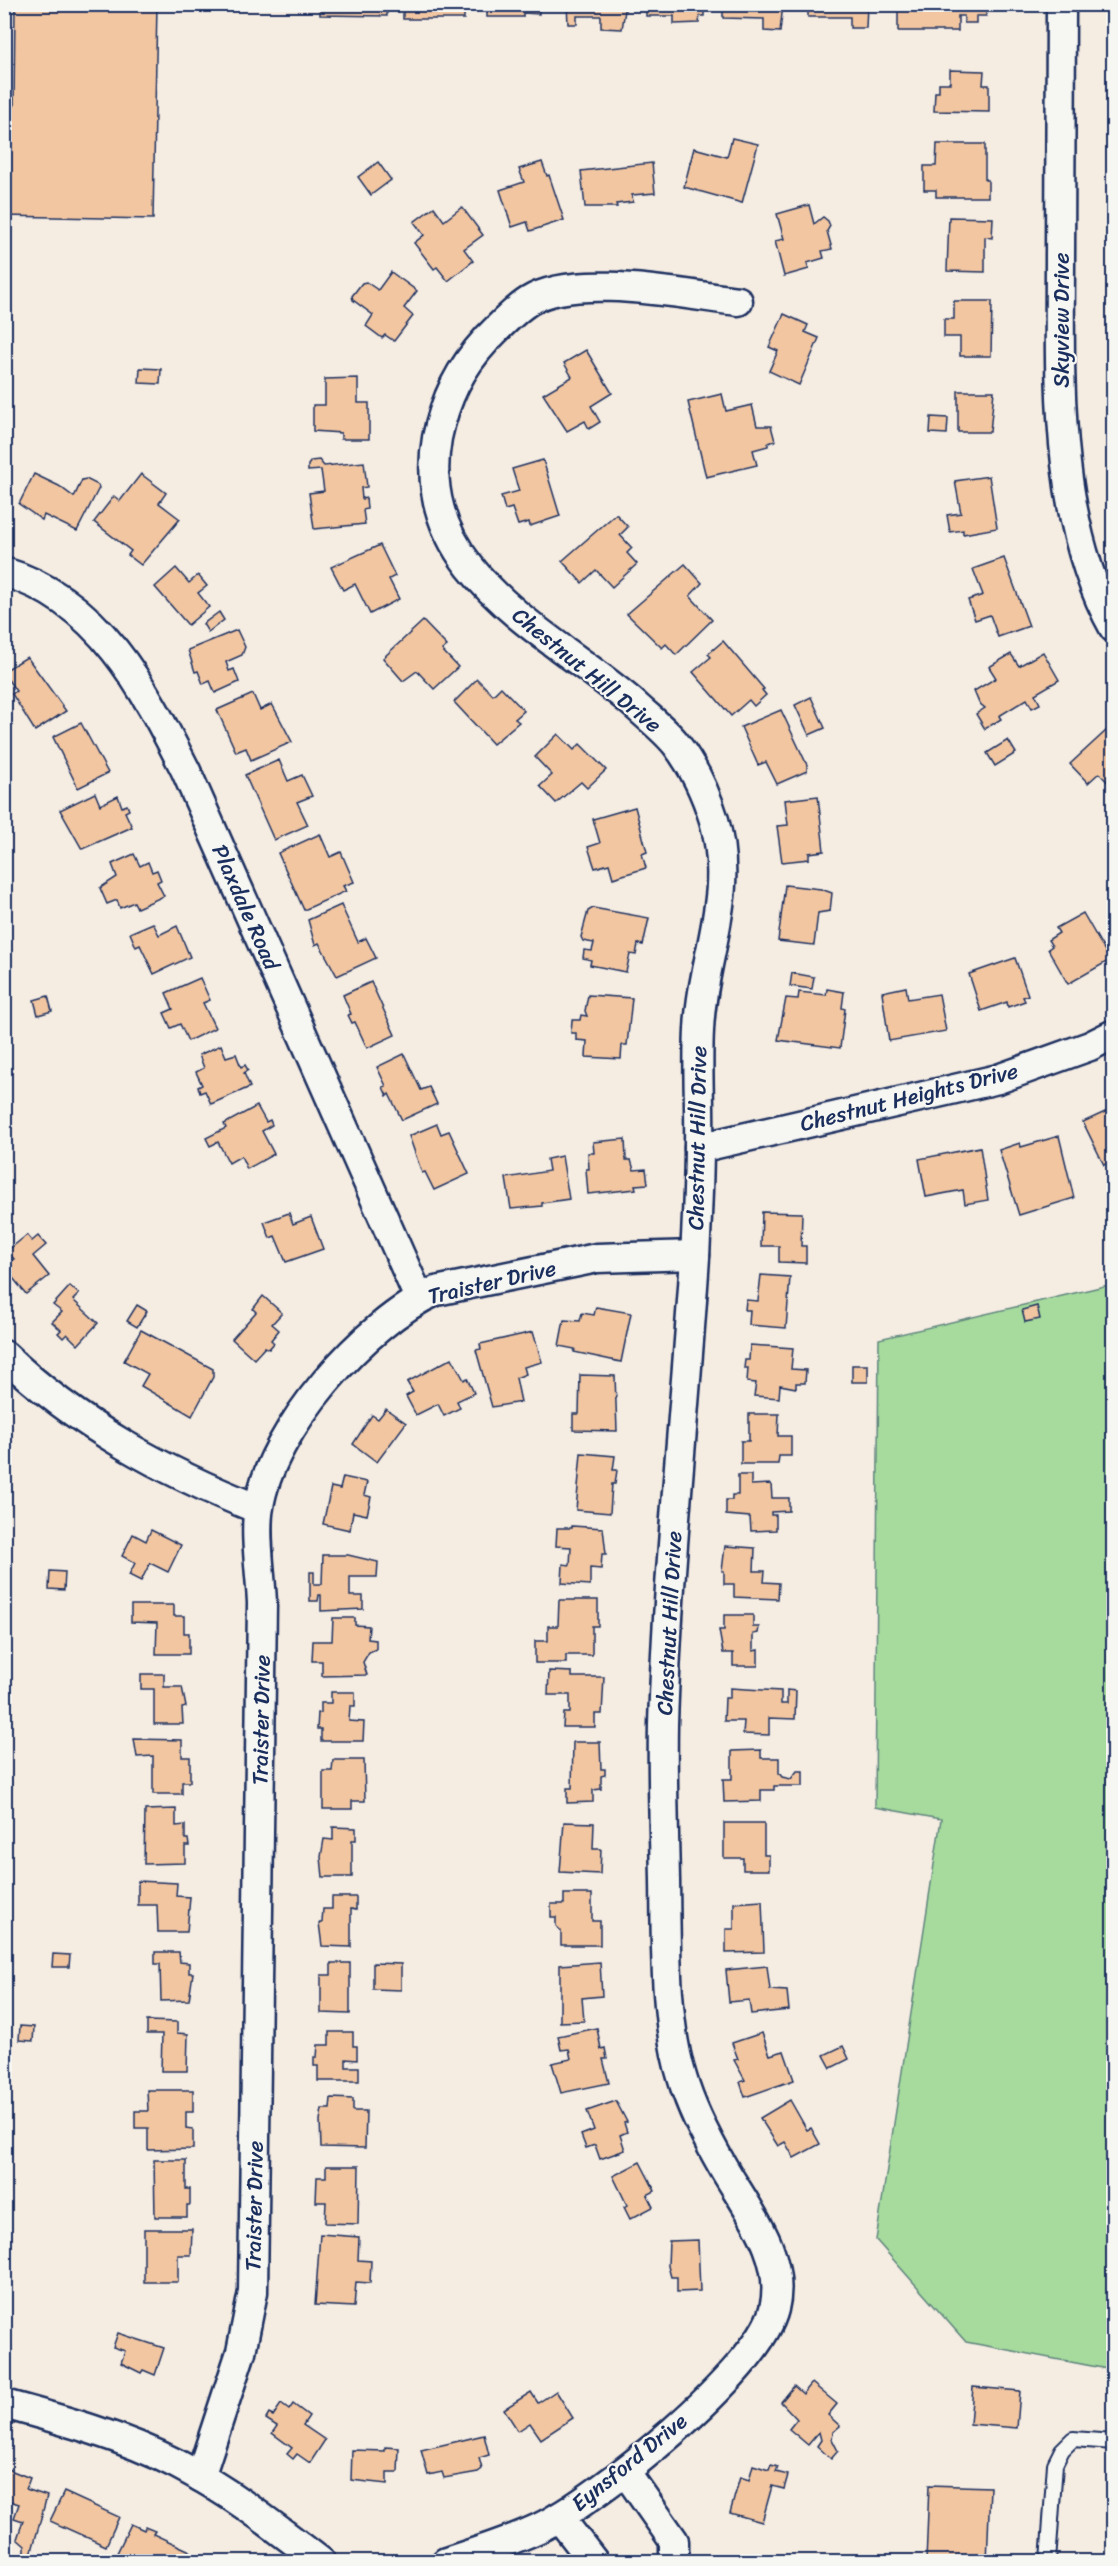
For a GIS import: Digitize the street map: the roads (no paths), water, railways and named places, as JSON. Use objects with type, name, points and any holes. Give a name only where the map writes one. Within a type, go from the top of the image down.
[{"type":"street","name":"Skyview Drive","points":[[1062,4],[1060,374],[1067,470],[1082,547],[1104,610],[1113,628]]},
{"type":"street","name":"Chestnut Hill Drive","points":[[738,301],[612,286],[549,291],[529,300],[506,319],[466,362],[446,400],[436,445],[435,465],[440,516],[456,552],[488,590],[628,699],[673,739],[695,772],[714,822],[723,878],[699,1025],[699,1148],[695,1255],[670,1593],[663,1731],[668,1974],[680,2073],[705,2134],[773,2255],[778,2284],[774,2312]]},
{"type":"street","name":"Plaxdale Road","points":[[4,572],[26,578],[73,605],[106,637],[154,708],[186,771],[419,1298]]},
{"type":"street","name":"Chestnut Heights Drive","points":[[699,1148],[998,1079],[1090,1046],[1113,1034]]},
{"type":"street","name":"Traister Drive","points":[[200,2477],[241,2352],[253,2292],[262,1603],[258,1509],[268,1470],[312,1399],[344,1359],[419,1298],[436,1291],[597,1258],[695,1255]]},
{"type":"street","points":[[4,1356],[38,1388],[130,1449],[198,1485],[258,1509]]},
{"type":"street","name":"Eynsford Drive","points":[[446,2562],[536,2529],[559,2517],[625,2471],[729,2378],[764,2335],[774,2312]]},
{"type":"street","points":[[4,2404],[90,2428],[200,2477],[251,2508],[321,2562]]},
{"type":"street","points":[[625,2471],[674,2541],[674,2562]]},
{"type":"street","points":[[559,2517],[594,2562]]},
{"type":"lane","points":[[1048,2562],[1055,2464],[1062,2450],[1074,2439],[1113,2442]]}]
